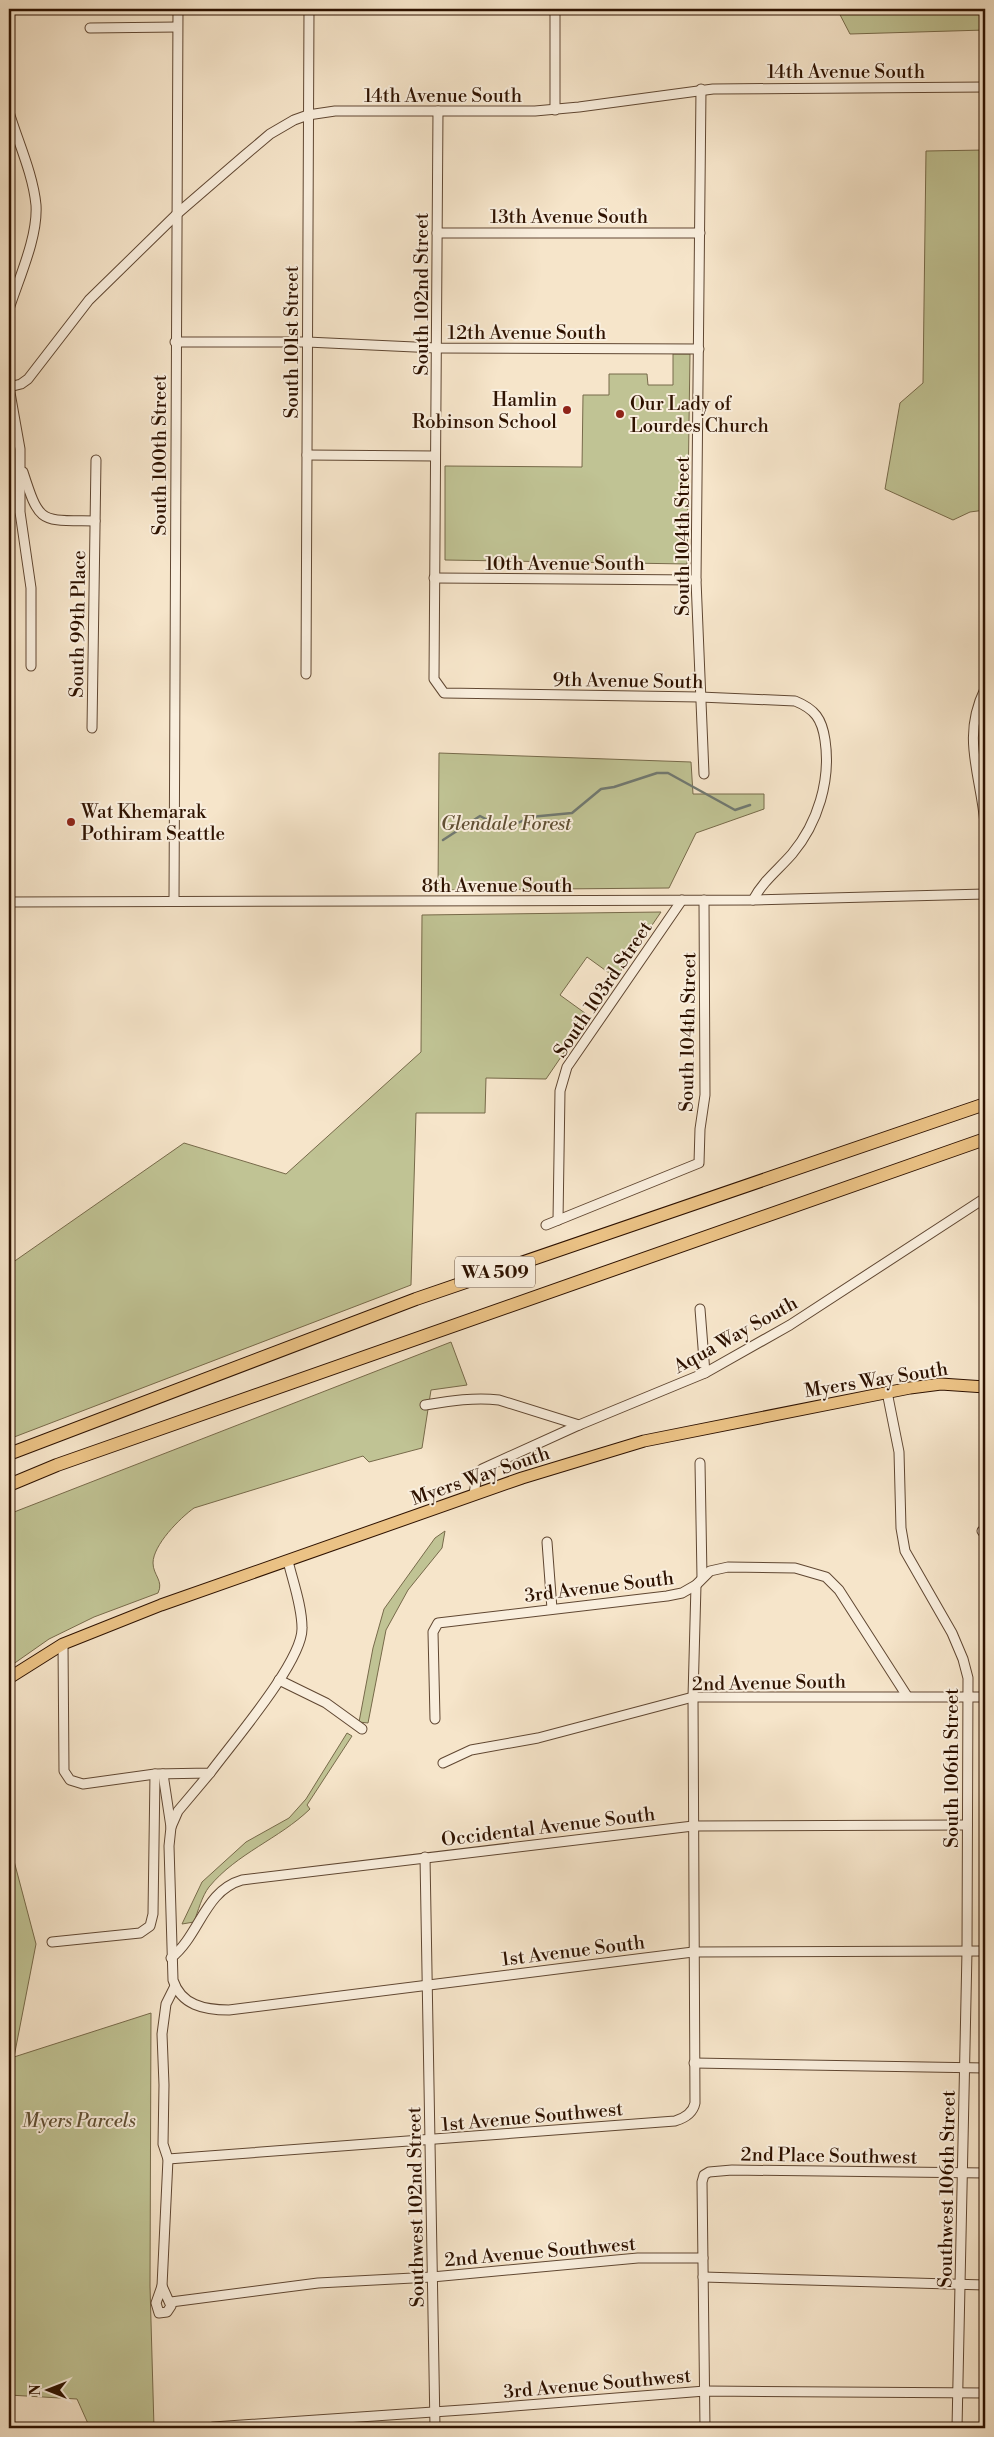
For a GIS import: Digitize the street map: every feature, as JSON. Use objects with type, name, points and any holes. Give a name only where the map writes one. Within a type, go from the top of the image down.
[{"type":"highway","name":"WA 509","points":[[9,1454],[416,1299],[985,1104]]},
{"type":"highway","name":"WA 509","points":[[9,1485],[57,1465],[985,1139]]},
{"type":"main road","name":"Myers Way South","points":[[9,1678],[63,1644],[161,1605],[474,1494],[644,1441],[887,1392],[941,1384],[985,1386]]},
{"type":"street","name":"South 100th Street","points":[[174,901],[175,342],[178,214],[178,9]]},
{"type":"street","name":"South 101st Street","points":[[306,674],[309,9]]},
{"type":"street","points":[[555,9],[555,110]]},
{"type":"street","points":[[90,28],[177,27]]},
{"type":"street","name":"14th Avenue South","points":[[9,387],[21,384],[28,379],[89,300],[178,214],[270,134],[294,120],[308,115],[335,111],[508,112],[555,110],[701,89],[985,87]]},
{"type":"street","name":"South 104th Street","points":[[701,89],[696,580],[704,774]]},
{"type":"street","name":"South 102nd Street","points":[[437,686],[434,679],[434,578],[438,111]]},
{"type":"street","points":[[9,112],[34,192],[36,206],[33,235],[9,309]]},
{"type":"street","name":"13th Avenue South","points":[[437,233],[700,233]]},
{"type":"street","name":"12th Avenue South","points":[[175,342],[307,342],[436,348],[699,349]]},
{"type":"street","points":[[9,387],[17,424],[21,467],[20,512],[31,588],[30,666]]},
{"type":"street","points":[[308,455],[435,456]]},
{"type":"street","name":"South 99th Place","points":[[92,728],[96,460]]},
{"type":"street","points":[[21,467],[34,507],[40,514],[54,520],[95,521]]},
{"type":"street","name":"10th Avenue South","points":[[434,578],[696,580]]},
{"type":"street","name":"9th Avenue South","points":[[437,686],[444,693],[700,697],[795,701],[807,706],[818,714],[823,726],[827,770],[821,804],[793,853],[762,884],[753,900]]},
{"type":"street","points":[[985,689],[976,712],[972,744],[981,784],[985,824]]},
{"type":"street","name":"8th Avenue South","points":[[9,902],[753,900],[985,894]]},
{"type":"street","name":"South 103rd Street","points":[[558,1220],[560,1091],[567,1067],[682,900]]},
{"type":"street","name":"South 104th Street","points":[[558,1220],[699,1163],[705,1095],[704,900]]},
{"type":"street","name":"Aqua Way South","points":[[474,1494],[477,1475],[482,1469],[579,1425],[705,1373],[790,1325],[985,1198]]},
{"type":"street","points":[[546,1225],[558,1220]]},
{"type":"street","points":[[700,1309],[705,1373]]},
{"type":"street","name":"South 106th Street","points":[[887,1392],[899,1452],[901,1528],[904,1544],[911,1564],[952,1632],[963,1658],[968,1678],[967,1950]]},
{"type":"street","points":[[425,1405],[486,1398],[499,1400],[579,1425]]},
{"type":"street","points":[[700,1463],[702,1577]]},
{"type":"street","points":[[547,1542],[552,1609]]},
{"type":"street","points":[[171,2302],[162,2286],[168,2159],[163,2144],[164,2086],[162,2034],[166,2004],[175,1986],[171,1958],[169,1846],[171,1827],[178,1811],[210,1773],[279,1680],[299,1644],[302,1629],[288,1561]]},
{"type":"street","name":"3rd Avenue South","points":[[435,1719],[435,1626],[441,1621],[667,1596],[682,1593],[696,1585],[702,1577],[717,1568],[728,1567],[795,1568],[826,1577],[839,1590],[907,1696]]},
{"type":"street","points":[[696,1585],[693,1697],[694,2063],[985,2068]]},
{"type":"street","points":[[63,1644],[64,1771],[70,1780],[84,1784],[159,1774],[210,1773]]},
{"type":"street","points":[[279,1680],[326,1703],[362,1728]]},
{"type":"street","name":"2nd Avenue South","points":[[443,1763],[471,1750],[538,1738],[693,1697],[985,1697]]},
{"type":"street","points":[[159,1774],[171,1827]]},
{"type":"street","points":[[52,1942],[140,1933],[150,1926],[153,1914],[159,1774]]},
{"type":"street","name":"Occidental Avenue South","points":[[171,1958],[188,1940],[213,1898],[233,1883],[425,1857],[693,1826],[967,1825]]},
{"type":"street","points":[[425,1857],[426,1984]]},
{"type":"street","name":"Southwest 106th Street","points":[[957,2428],[967,1950]]},
{"type":"street","name":"1st Avenue South","points":[[175,1986],[182,1996],[192,2004],[220,2010],[693,1952],[985,1951]]},
{"type":"street","name":"Southwest 102nd Street","points":[[426,1984],[435,2428]]},
{"type":"street","name":"1st Avenue Southwest","points":[[168,2159],[430,2141],[675,2120],[688,2114],[694,2108],[694,2063]]},
{"type":"street","name":"2nd Place Southwest","points":[[703,2258],[704,2175],[709,2172],[732,2170],[985,2173]]},
{"type":"street","name":"2nd Avenue Southwest","points":[[162,2286],[156,2303],[159,2313],[167,2312],[170,2309],[171,2302],[318,2283],[432,2276],[638,2258],[703,2258]]},
{"type":"street","points":[[703,2258],[705,2428]]},
{"type":"street","points":[[703,2278],[985,2285]]},
{"type":"street","name":"3rd Avenue Southwest","points":[[212,2427],[705,2391],[985,2393]]},
{"type":"green space","points":[[837,9],[985,9],[985,30],[850,34]]},
{"type":"green space","points":[[985,150],[985,510],[970,512],[953,520],[885,489],[900,403],[923,383],[926,151]]},
{"type":"green space","name":"Hamlin Robinson School","points":[[673,354],[690,354],[687,564],[445,560],[445,466],[582,467],[583,395],[609,395],[609,374],[647,374],[648,385],[673,385]]},
{"type":"green space","name":"Glendale Forest","points":[[439,753],[691,762],[693,794],[764,794],[764,809],[696,833],[669,888],[438,890]]},
{"type":"green space","points":[[661,912],[616,978],[587,957],[560,995],[589,1016],[546,1079],[486,1078],[485,1113],[416,1113],[411,1285],[9,1439],[9,1265],[184,1143],[286,1174],[421,1052],[422,915]]},
{"type":"green space","points":[[451,1342],[467,1385],[431,1390],[422,1448],[369,1462],[363,1456],[194,1508],[168,1532],[157,1548],[153,1567],[160,1585],[158,1593],[94,1617],[49,1639],[9,1667],[9,1514]]},
{"type":"green space","points":[[445,1531],[442,1548],[408,1590],[386,1630],[368,1723],[359,1722],[373,1648],[384,1609],[435,1538]]},
{"type":"green space","points":[[347,1733],[352,1736],[307,1805],[310,1809],[298,1820],[245,1855],[220,1875],[209,1887],[200,1904],[194,1922],[182,1924],[202,1882],[246,1842],[289,1818],[306,1799]]},
{"type":"green space","name":"Myers Parcels","points":[[9,1842],[36,1944],[14,2057],[151,2013],[150,2286],[154,2428],[90,2428],[77,2399],[9,2395]]},
{"type":"waterway","points":[[443,840],[480,816],[499,826],[512,826],[530,817],[572,813],[601,789],[614,787],[657,773],[668,773],[735,810],[750,805]]},
{"type":"place","name":"Hamlin Robinson School","points":[[567,410]]},
{"type":"place","name":"Our Lady of Lourdes Church","points":[[620,414]]},
{"type":"place","name":"Wat Khemarak Pothiram Seattle","points":[[71,822]]}]
